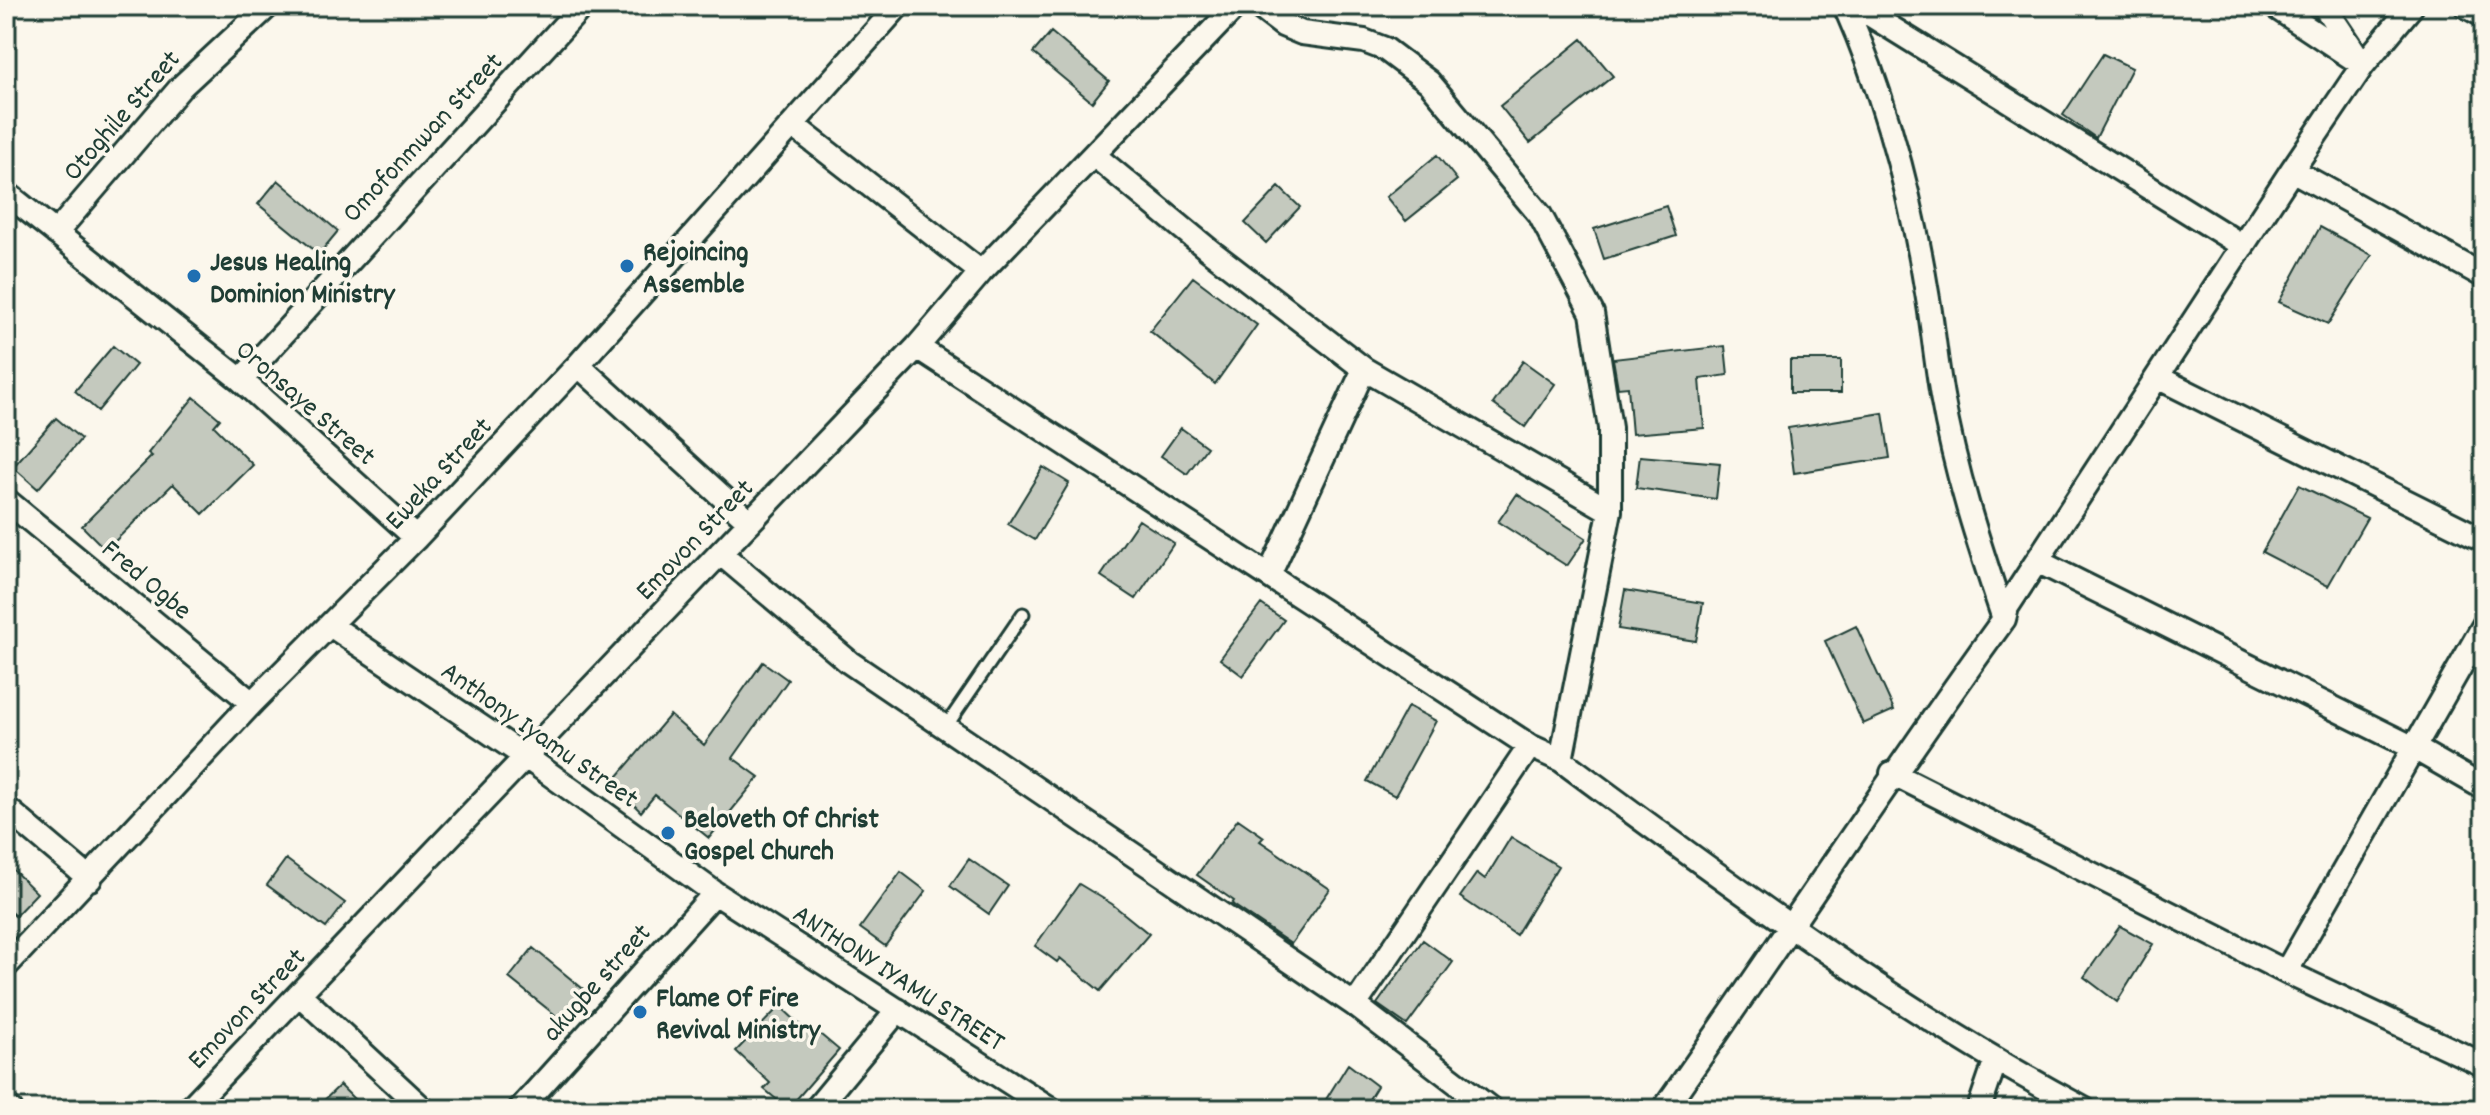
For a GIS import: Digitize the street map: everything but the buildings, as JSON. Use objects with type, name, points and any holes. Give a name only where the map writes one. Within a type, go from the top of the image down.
[{"type":"street","name":"Otoghile Street","points":[[56,233],[181,87],[268,6]]},
{"type":"street","name":"Omofonmwan Street","points":[[241,380],[582,6]]},
{"type":"street","name":"Eweka Street","points":[[6,966],[252,703],[416,538],[578,365],[898,6]]},
{"type":"street","name":"Emovon Street","points":[[189,1109],[917,347],[981,272],[1236,6]]},
{"type":"street","points":[[1258,6],[1266,14],[1302,33],[1364,41],[1385,49],[1429,82],[1540,215],[1592,313],[1610,428],[1610,511],[1561,760]]},
{"type":"street","points":[[1845,6],[1870,63],[1905,181],[1927,293],[1942,396],[1968,514],[2004,619]]},
{"type":"street","points":[[1856,6],[2243,246]]},
{"type":"street","points":[[2274,6],[2363,65]]},
{"type":"street","points":[[2324,6],[2363,65]]},
{"type":"street","points":[[1664,1109],[1791,930],[1892,773],[2004,619],[2007,607],[2363,65],[2412,6]]},
{"type":"street","points":[[2466,6],[2484,16]]},
{"type":"street","points":[[794,126],[981,272]]},
{"type":"street","points":[[1095,156],[1364,369],[1610,511]]},
{"type":"street","points":[[2292,170],[2484,276]]},
{"type":"street","name":"Oronsaye Street","points":[[6,193],[241,380],[416,538]]},
{"type":"street","points":[[917,347],[1270,573],[1530,746],[1561,760],[1791,930],[1995,1062],[2084,1109]]},
{"type":"street","points":[[578,365],[750,522]]},
{"type":"street","points":[[1270,573],[1364,369]]},
{"type":"street","points":[[2157,377],[2484,540]]},
{"type":"street","name":"Fred Ogbe","points":[[6,500],[252,703]]},
{"type":"street","points":[[720,553],[849,662],[1355,1005],[1491,1109]]},
{"type":"street","points":[[2037,561],[2416,749],[2484,788]]},
{"type":"street","name":"Anthony Iyamu Street","points":[[330,625],[526,757],[715,893]]},
{"type":"street","points":[[2286,972],[2484,625]]},
{"type":"street","points":[[1355,1005],[1530,746]]},
{"type":"street","points":[[1892,773],[2286,972],[2484,1065]]},
{"type":"street","points":[[6,808],[90,879]]},
{"type":"street","name":"ANTHONY IYAMU STREET","points":[[715,893],[1051,1109]]},
{"type":"street","name":"akugbe street","points":[[520,1109],[715,893]]},
{"type":"street","points":[[299,994],[423,1109]]},
{"type":"street","points":[[816,1109],[898,1010]]},
{"type":"street","points":[[1979,1109],[1995,1062]]},
{"type":"lane","points":[[944,728],[1023,614]]},
{"type":"place","name":"Rejoincing Assemble","points":[[627,266]]},
{"type":"place","name":"Jesus Healing Dominion Ministry","points":[[194,276]]},
{"type":"place","name":"Beloveth Of Christ Gospel Church","points":[[668,833]]},
{"type":"place","name":"Flame Of Fire Revival Ministry","points":[[640,1012]]}]
